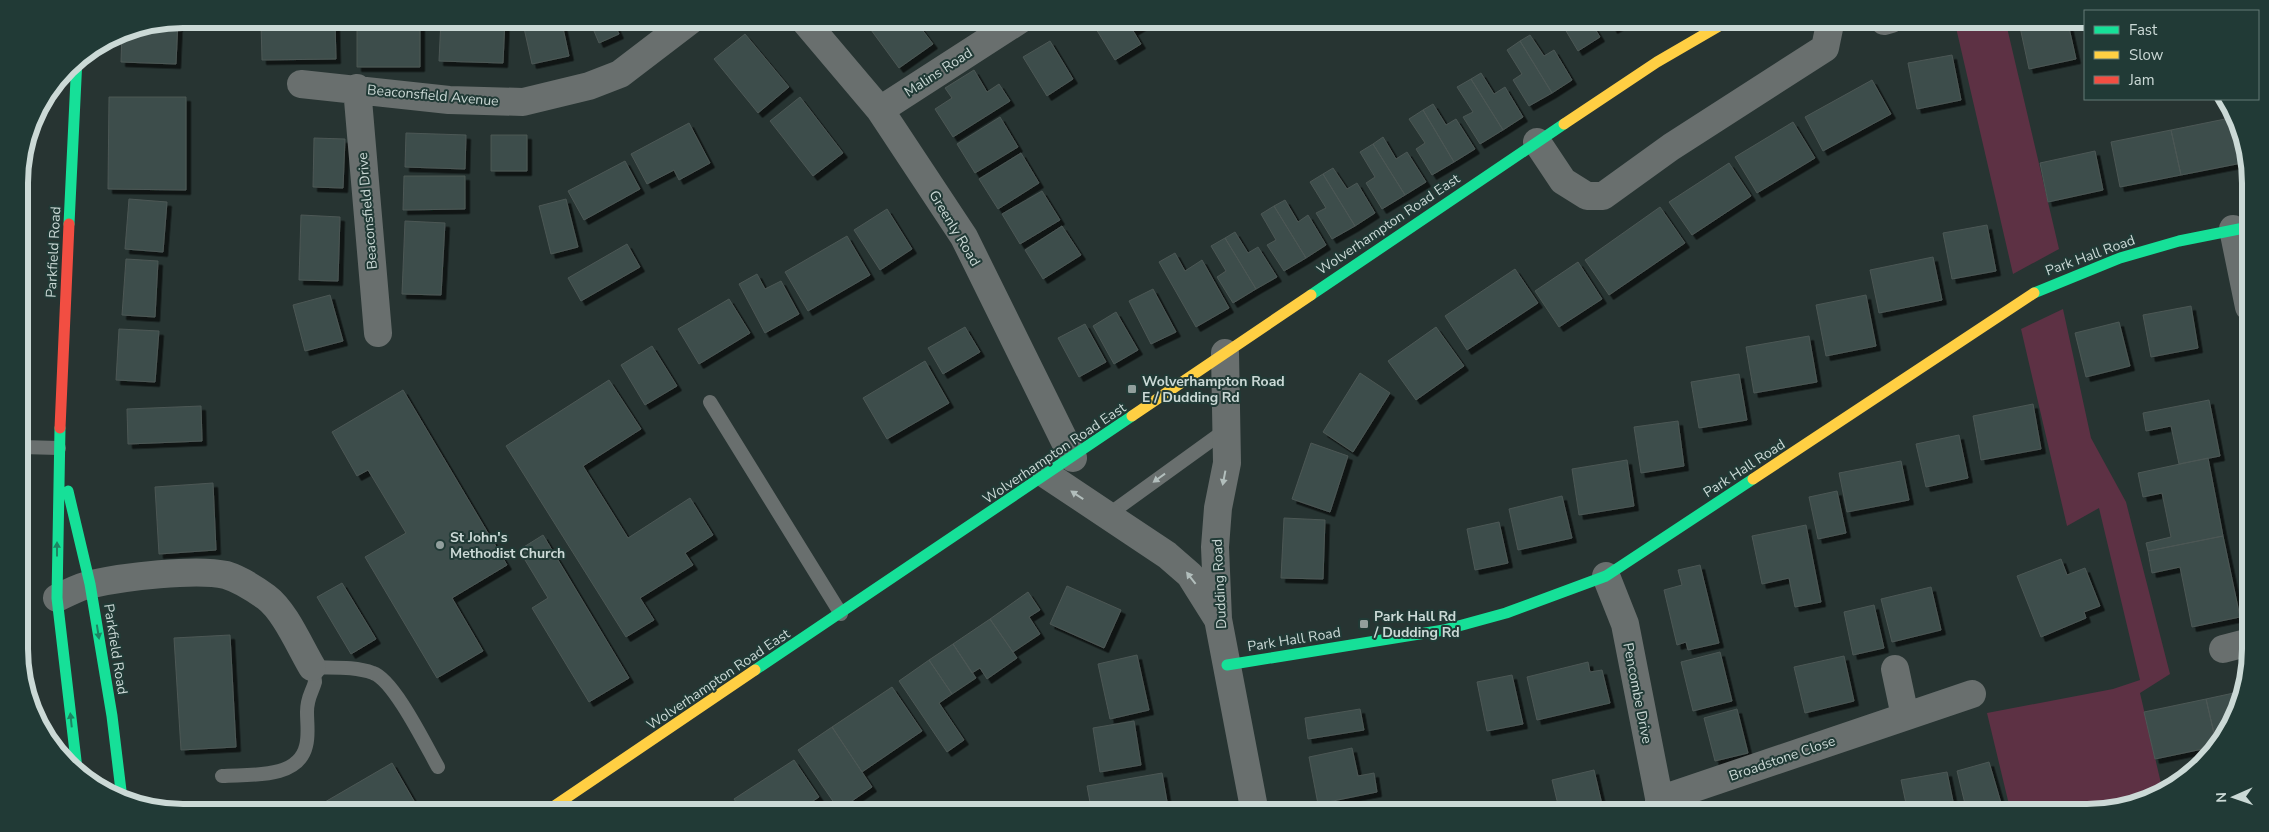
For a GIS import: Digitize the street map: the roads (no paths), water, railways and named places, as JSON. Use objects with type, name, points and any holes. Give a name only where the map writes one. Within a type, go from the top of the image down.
[{"type":"main road","name":"Wolverhampton Road East","points":[[557,804],[1073,458],[1537,142],[1658,62],[1717,27]]},
{"type":"main road","name":"Parkfield Road","points":[[75,761],[57,598],[58,448],[76,70]]},
{"type":"main road","name":"Park Hall Road","points":[[1227,665],[1444,630],[1506,613],[1606,576],[2036,292],[2120,258],[2241,228]]},
{"type":"main road","name":"Parkfield Road","points":[[58,448],[90,584],[112,716],[121,791]]},
{"type":"street","points":[[1537,142],[1563,181],[1586,196],[1603,196],[1671,147],[1826,48],[1830,27]]},
{"type":"street","name":"Beaconsfield Avenue","points":[[301,84],[357,88],[449,100],[522,102],[589,86],[620,74],[681,28]]},
{"type":"street","name":"Greenly Road","points":[[810,28],[880,110],[964,238],[1073,458]]},
{"type":"street","name":"Malins Road","points":[[880,110],[1008,28]]},
{"type":"street","name":"Beaconsfield Drive","points":[[357,88],[378,333]]},
{"type":"street","name":"Dudding Road","points":[[1225,353],[1227,463],[1218,508],[1215,547],[1218,619],[1253,804]]},
{"type":"street","points":[[1047,475],[1167,554],[1190,575],[1218,619]]},
{"type":"street","points":[[57,598],[90,584],[122,578],[171,575],[226,575],[244,583],[268,598],[285,620],[312,667]]},
{"type":"street","name":"Pencombe Drive","points":[[1606,576],[1625,624],[1660,804]]},
{"type":"street","points":[[2223,649],[2242,644]]},
{"type":"street","points":[[1895,669],[1905,716]]},
{"type":"street","name":"Broadstone Close","points":[[1669,804],[1905,716],[1972,694]]},
{"type":"lane","points":[[710,402],[841,614]]},
{"type":"lane","points":[[1108,514],[1227,429]]},
{"type":"lane","points":[[28,448],[58,448]]},
{"type":"lane","points":[[222,776],[280,771],[299,761],[306,748],[309,694],[315,682],[312,667],[357,669],[375,673],[383,678],[393,690],[438,767]]},
{"type":"place","name":"Wolverhampton Road E / Dudding Rd","points":[[1132,389]]},
{"type":"place","name":"St John's Methodist Church","points":[[440,545]]},
{"type":"place","name":"Park Hall Rd / Dudding Rd","points":[[1364,624]]}]
